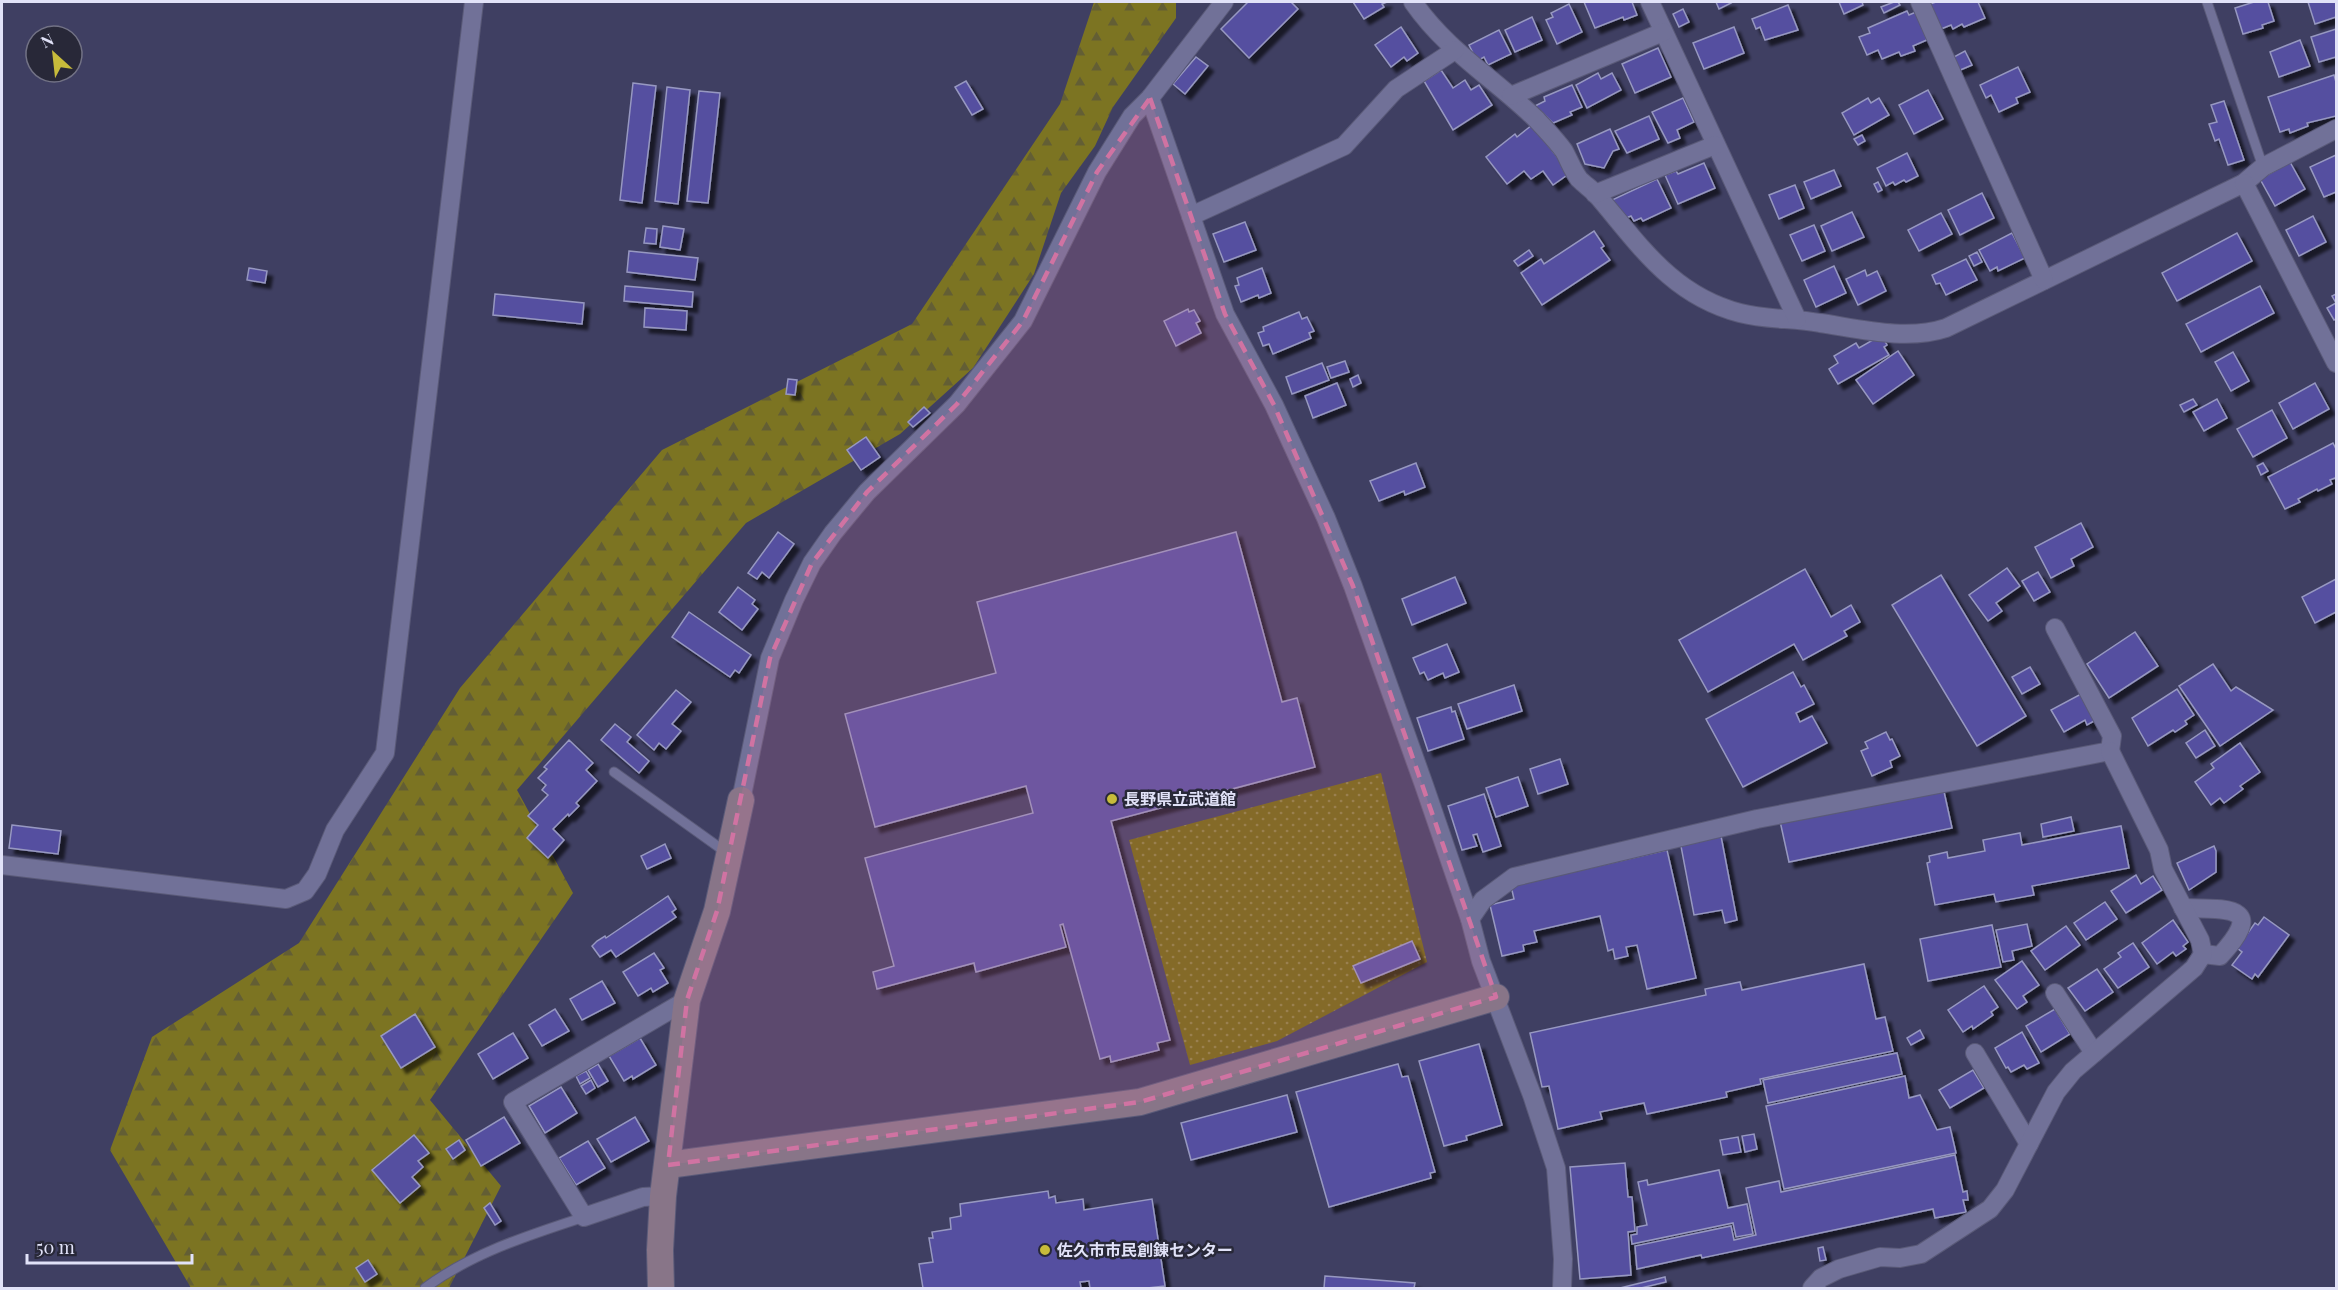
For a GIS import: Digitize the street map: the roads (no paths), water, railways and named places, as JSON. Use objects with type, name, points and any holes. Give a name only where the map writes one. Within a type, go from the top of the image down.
[{"type":"street","points":[[2,865],[286,899],[305,891],[317,874],[335,830],[385,753],[474,2]]},
{"type":"street","points":[[661,1288],[660,1250],[663,1196],[687,1000],[717,911],[770,658],[794,600],[812,563],[833,533],[867,492],[957,404],[1023,321],[1097,172],[1132,116],[1150,98],[1224,2]]},
{"type":"street","points":[[1413,2],[1429,24],[1455,50],[1511,96],[1551,135],[1579,178],[1595,194],[1636,245],[1661,270],[1694,294],[1722,308],[1775,320],[1797,319],[1868,330],[1931,333],[2244,183],[2263,167],[2337,129]]},
{"type":"street","points":[[1650,2],[1797,319]]},
{"type":"street","points":[[1920,2],[2044,280]]},
{"type":"street","points":[[1511,96],[1663,32]]},
{"type":"street","points":[[1191,216],[1344,146],[1396,90],[1455,50]]},
{"type":"street","points":[[1150,98],[1225,314],[1274,405],[1326,518],[1377,649],[1470,919],[1481,961],[1532,1095],[1556,1168],[1563,1259],[1562,1288]]},
{"type":"street","points":[[1595,194],[1716,144]]},
{"type":"street","points":[[2244,183],[2337,363]]},
{"type":"street","points":[[1812,1288],[1821,1278],[1839,1269],[1880,1257],[1921,1254],[1990,1209],[2005,1190],[2056,1092],[2073,1071],[2194,968],[2203,954],[2200,940],[2163,869],[2158,850],[2110,751],[2112,736],[2055,628]]},
{"type":"street","points":[[1470,919],[1483,900],[1514,877],[1757,819],[2110,751]]},
{"type":"street","points":[[2183,908],[2229,909],[2241,918],[2242,926],[2235,939],[2220,956],[2203,954]]},
{"type":"street","points":[[2055,993],[2094,1053]]},
{"type":"street","points":[[668,1165],[1140,1102],[1496,997]]},
{"type":"street","points":[[663,1196],[644,1197],[584,1217],[513,1102],[687,1000]]},
{"type":"street","points":[[1975,1053],[2029,1144]]},
{"type":"lane","points":[[2207,2],[2263,167]]},
{"type":"lane","points":[[614,772],[729,854]]},
{"type":"lane","points":[[425,1288],[447,1272],[518,1239],[584,1217]]},
{"type":"place","name":"長野県立武道館","points":[[1112,799]]},
{"type":"place","name":"佐久市市民創錬センター","points":[[1045,1250]]}]
